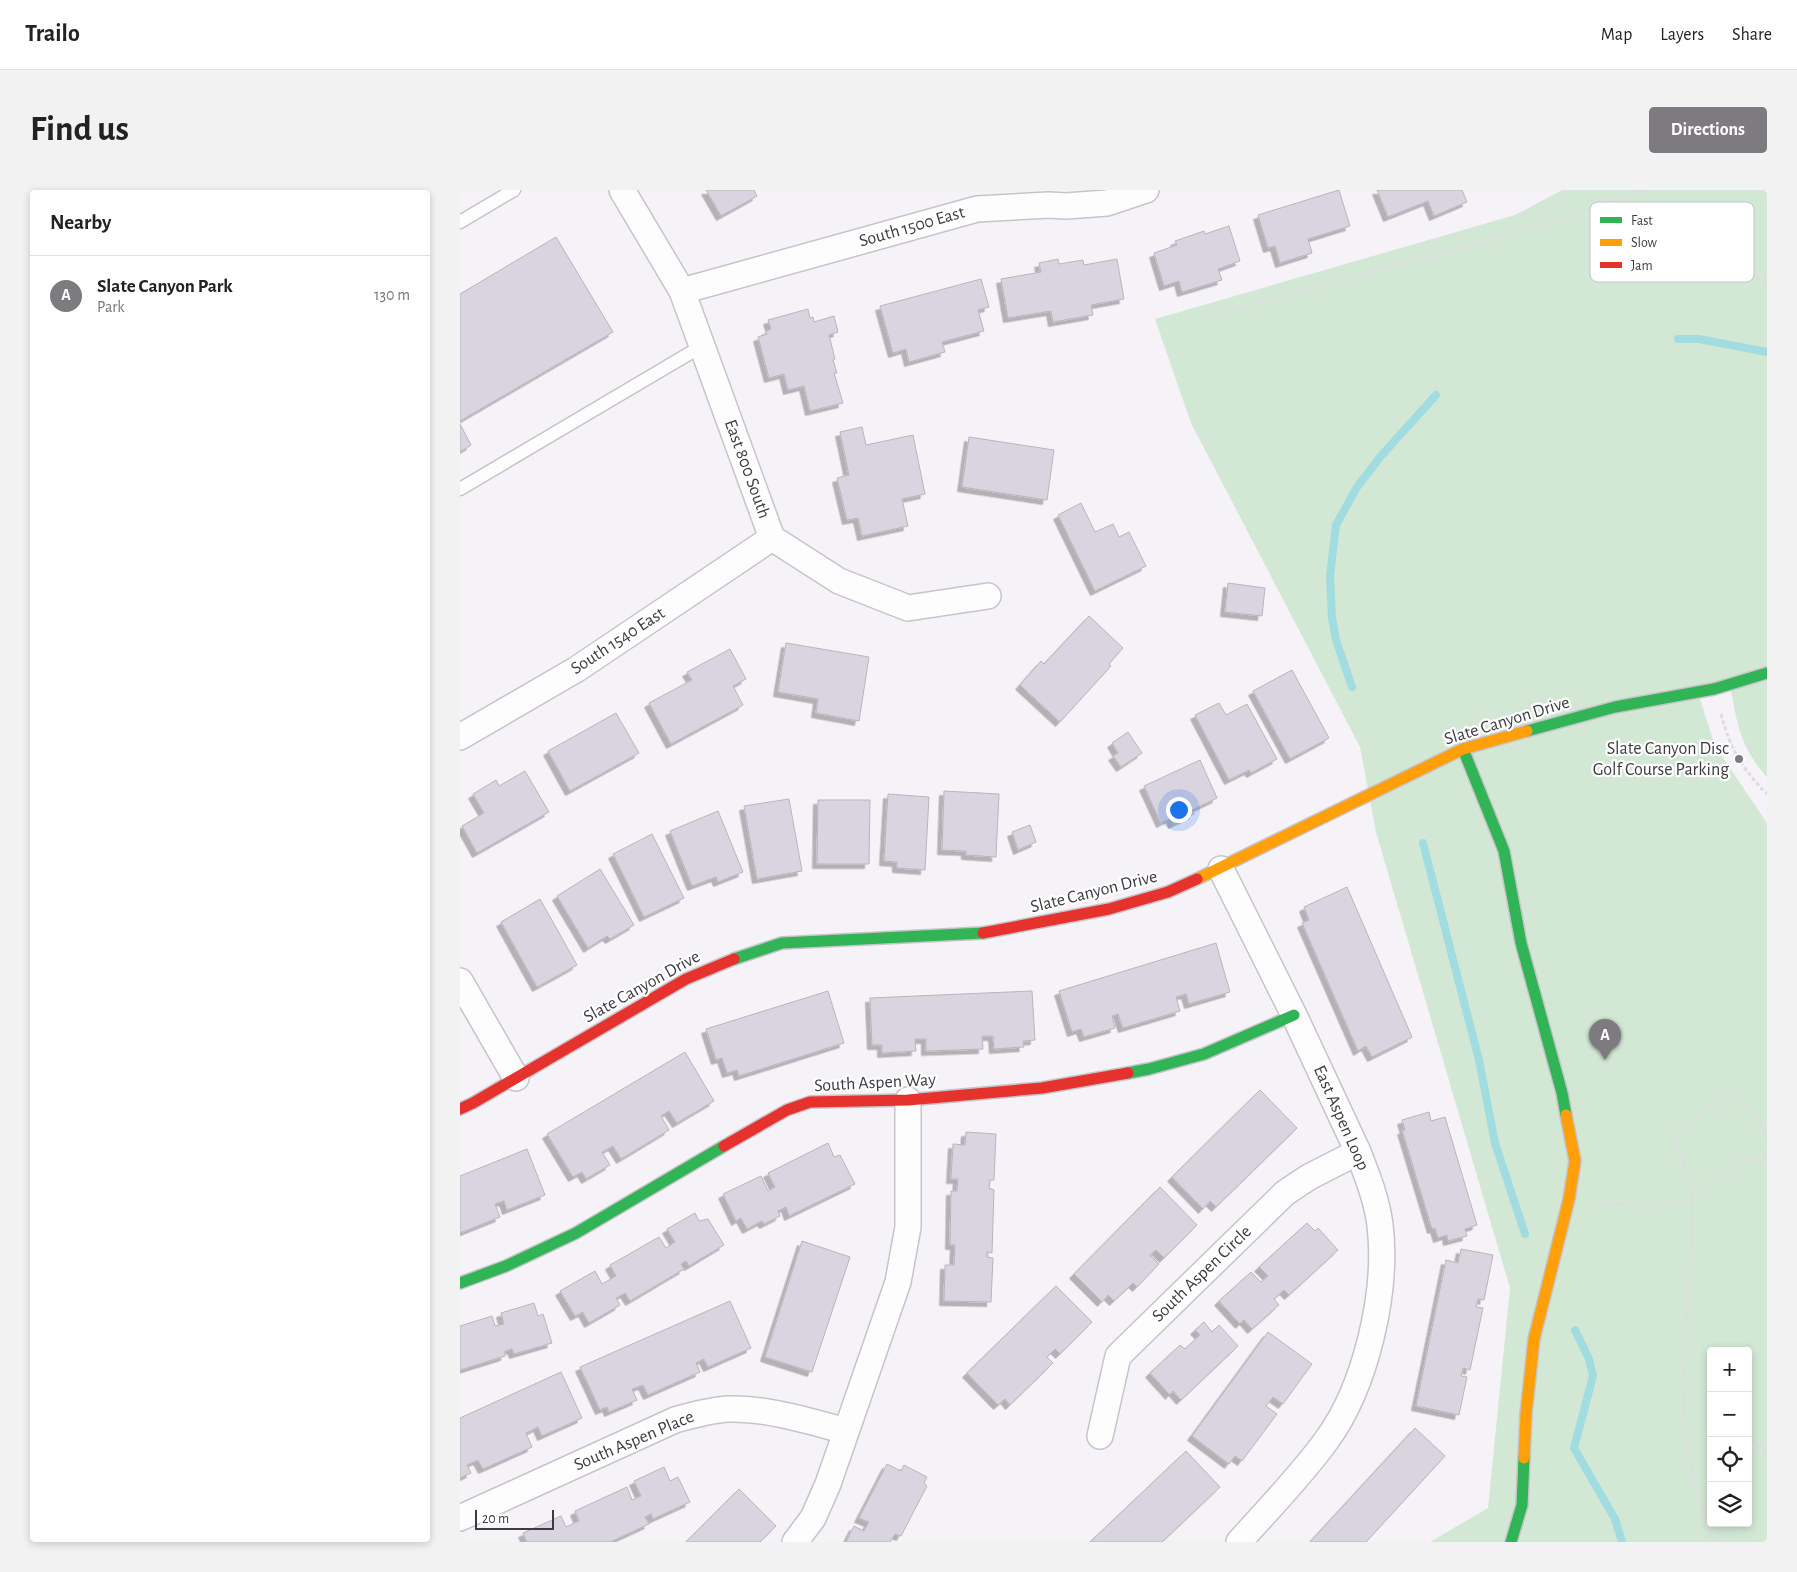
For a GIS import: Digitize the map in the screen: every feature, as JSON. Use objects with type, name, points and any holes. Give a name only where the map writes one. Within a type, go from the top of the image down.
[{"type":"street","name":"East 800 South","points":[[622,190],[682,291],[772,538],[839,581],[908,608],[988,596]]},
{"type":"street","name":"South 1500 East","points":[[682,291],[971,200],[1066,206],[1106,203],[1146,190]]},
{"type":"street","name":"South 1540 East","points":[[460,737],[577,669],[772,538]]},
{"type":"street","name":"Slate Canyon Drive","points":[[460,1109],[474,1103],[686,979],[782,943],[989,933],[1109,909],[1168,892],[1221,869],[1463,749],[1615,707],[1714,689],[1767,673]]},
{"type":"street","points":[[1463,749],[1504,851],[1520,943],[1562,1094],[1575,1161],[1569,1199],[1534,1339],[1526,1414],[1522,1505],[1511,1542]]},
{"type":"street","name":"East Aspen Loop","points":[[1221,869],[1294,1015],[1366,1170],[1380,1223],[1382,1251],[1381,1276],[1375,1316],[1357,1384],[1345,1410],[1326,1441],[1239,1542]]},
{"type":"street","points":[[460,981],[516,1078]]},
{"type":"street","name":"South Aspen Way","points":[[460,1283],[506,1266],[576,1233],[787,1110],[810,1102],[908,1100],[1042,1088],[1149,1069],[1204,1054],[1294,1015]]},
{"type":"street","points":[[795,1542],[813,1518],[824,1495],[898,1282],[908,1227],[908,1100]]},
{"type":"street","name":"South Aspen Circle","points":[[1100,1436],[1118,1356],[1285,1193],[1309,1176],[1358,1152]]},
{"type":"street","name":"South Aspen Place","points":[[460,1518],[675,1420],[701,1413],[728,1409],[752,1410],[799,1418],[846,1431]]},
{"type":"lane","points":[[460,222],[514,190]]},
{"type":"lane","points":[[460,489],[702,346]]},
{"type":"path","points":[[1610,202],[1644,190]]},
{"type":"path","points":[[1224,311],[1475,244],[1590,209]]},
{"type":"path","points":[[1754,275],[1767,280]]},
{"type":"path","points":[[1714,689],[1725,731],[1734,753],[1767,794]]},
{"type":"path","points":[[1714,1542],[1690,1461],[1684,1419],[1685,1336],[1691,1257],[1692,1200],[1685,1168],[1673,1138],[1730,1092],[1761,1123],[1767,1138]]},
{"type":"path","points":[[1594,1202],[1652,1206],[1692,1200],[1716,1176],[1767,1154]]},
{"type":"path","points":[[1685,1400],[1707,1410]]},
{"type":"path","points":[[1749,1437],[1767,1456]]},
{"type":"green space","points":[[1562,190],[1767,190],[1767,777],[1745,745],[1730,685],[1698,693],[1715,746],[1767,823],[1767,1542],[1430,1542],[1488,1508],[1510,1288],[1376,832],[1360,747],[1191,423],[1155,319],[1515,215]]},
{"type":"building","points":[[706,190],[754,190],[757,196],[721,216]]},
{"type":"building","points":[[1339,190],[1350,226],[1308,239],[1312,253],[1280,263],[1275,246],[1268,248],[1258,215]]},
{"type":"building","points":[[1377,190],[1462,190],[1467,202],[1434,216],[1428,201],[1388,217]]},
{"type":"building","points":[[1229,226],[1240,261],[1218,269],[1222,280],[1182,292],[1179,281],[1164,286],[1154,253],[1177,245],[1175,241],[1204,231],[1205,234]]},
{"type":"building","points":[[556,237],[613,332],[460,421],[460,294]]},
{"type":"building","points":[[1058,259],[1059,264],[1083,260],[1084,265],[1117,259],[1124,299],[1091,305],[1093,315],[1053,322],[1051,311],[1008,318],[1001,279],[1041,272],[1039,263]]},
{"type":"building","points":[[981,279],[989,307],[978,310],[984,331],[942,342],[945,352],[909,362],[906,349],[893,353],[880,306]]},
{"type":"building","points":[[808,309],[810,318],[813,317],[814,322],[834,316],[838,332],[829,335],[837,373],[834,373],[843,403],[810,411],[804,386],[788,390],[784,374],[769,378],[758,337],[767,334],[766,331],[771,329],[768,320]]},
{"type":"building","points":[[460,424],[471,445],[460,452]]},
{"type":"building","points":[[862,427],[866,445],[913,435],[925,494],[902,499],[908,526],[862,536],[858,518],[847,520],[837,478],[849,475],[840,432]]},
{"type":"building","points":[[969,437],[1054,450],[1047,500],[962,487]]},
{"type":"building","points":[[1081,503],[1095,532],[1113,524],[1119,537],[1129,532],[1146,566],[1095,591],[1058,515]]},
{"type":"building","points":[[1228,583],[1265,588],[1262,616],[1225,612]]},
{"type":"building","points":[[1089,616],[1123,648],[1109,664],[1111,666],[1060,722],[1020,685],[1041,661],[1044,664]]},
{"type":"building","points":[[786,643],[869,657],[859,721],[816,713],[818,699],[778,692]]},
{"type":"building","points":[[730,649],[746,679],[733,686],[743,705],[671,744],[649,703],[692,680],[687,672]]},
{"type":"building","points":[[1292,670],[1329,738],[1290,759],[1253,691]]},
{"type":"building","points":[[1219,703],[1226,715],[1247,704],[1277,759],[1251,773],[1249,770],[1229,780],[1195,715]]},
{"type":"building","points":[[616,713],[639,753],[570,791],[548,751]]},
{"type":"building","points":[[1128,732],[1142,753],[1121,767],[1113,756],[1118,753],[1112,743]]},
{"type":"building","points":[[1200,760],[1217,798],[1192,810],[1194,814],[1173,824],[1171,818],[1161,823],[1144,786]]},
{"type":"building","points":[[525,771],[549,812],[477,853],[462,826],[484,813],[473,794],[496,780],[499,786]]},
{"type":"building","points":[[944,791],[999,794],[996,857],[966,855],[966,851],[942,850]]},
{"type":"building","points":[[888,794],[929,797],[925,870],[897,868],[897,862],[884,861]]},
{"type":"building","points":[[789,799],[802,871],[757,879],[744,806]]},
{"type":"building","points":[[818,800],[870,800],[869,864],[817,864]]},
{"type":"building","points":[[718,811],[743,872],[718,882],[716,877],[692,886],[670,831]]},
{"type":"building","points":[[1030,825],[1036,842],[1018,850],[1012,832]]},
{"type":"building","points":[[652,834],[684,898],[644,917],[613,854]]},
{"type":"building","points":[[600,869],[634,925],[610,939],[607,936],[588,948],[557,896]]},
{"type":"building","points":[[1347,887],[1412,1037],[1372,1057],[1366,1046],[1358,1051],[1302,923],[1309,920],[1304,907]]},
{"type":"building","points":[[540,899],[577,965],[537,987],[501,922]]},
{"type":"building","points":[[1216,943],[1230,992],[1189,1004],[1186,994],[1176,997],[1180,1011],[1123,1028],[1118,1014],[1112,1016],[1115,1028],[1084,1037],[1081,1029],[1072,1032],[1059,991]]},
{"type":"building","points":[[828,991],[844,1043],[739,1076],[737,1070],[727,1073],[722,1058],[716,1060],[706,1029]]},
{"type":"building","points":[[1032,991],[1035,1040],[1023,1041],[1024,1047],[994,1049],[993,1036],[982,1036],[983,1049],[926,1051],[926,1039],[915,1039],[916,1051],[882,1053],[882,1045],[872,1045],[870,998]]},
{"type":"building","points":[[685,1052],[714,1101],[677,1123],[669,1111],[661,1116],[669,1130],[621,1159],[613,1146],[602,1152],[610,1165],[586,1179],[582,1172],[573,1177],[547,1134]]},
{"type":"building","points":[[1260,1090],[1297,1128],[1216,1207],[1210,1201],[1203,1209],[1172,1177]]},
{"type":"building","points":[[1429,1112],[1431,1121],[1445,1117],[1477,1225],[1465,1229],[1467,1236],[1448,1241],[1447,1235],[1438,1238],[1435,1228],[1432,1229],[1402,1130],[1405,1130],[1402,1120]]},
{"type":"building","points":[[966,1132],[996,1134],[994,1180],[990,1180],[989,1188],[994,1190],[992,1253],[987,1252],[987,1257],[993,1258],[991,1302],[944,1301],[945,1265],[954,1265],[955,1245],[950,1245],[951,1191],[957,1191],[958,1179],[951,1179],[953,1144],[965,1145]]},
{"type":"building","points":[[828,1143],[834,1157],[840,1155],[855,1184],[789,1216],[786,1207],[778,1211],[780,1216],[764,1224],[762,1221],[747,1229],[741,1218],[736,1221],[723,1194],[761,1176],[768,1191],[775,1187],[768,1173]]},
{"type":"building","points":[[527,1149],[545,1195],[507,1210],[504,1201],[495,1204],[500,1217],[460,1233],[460,1176]]},
{"type":"building","points":[[1160,1187],[1197,1225],[1164,1258],[1156,1250],[1150,1255],[1159,1264],[1137,1287],[1133,1283],[1114,1301],[1108,1295],[1102,1302],[1074,1274]]},
{"type":"building","points":[[695,1213],[699,1221],[708,1219],[724,1245],[689,1266],[686,1261],[681,1264],[684,1269],[630,1301],[625,1293],[616,1298],[620,1305],[589,1323],[583,1312],[575,1316],[560,1291],[595,1271],[602,1284],[616,1276],[610,1265],[659,1237],[666,1248],[675,1242],[667,1229]]},
{"type":"building","points":[[1307,1223],[1315,1231],[1318,1228],[1338,1250],[1289,1295],[1284,1290],[1274,1299],[1279,1305],[1252,1329],[1244,1320],[1240,1324],[1219,1301],[1251,1272],[1261,1282],[1268,1276],[1259,1267]]},
{"type":"building","points":[[802,1241],[850,1257],[812,1372],[765,1357]]},
{"type":"building","points":[[1461,1249],[1493,1255],[1484,1300],[1478,1299],[1476,1307],[1483,1308],[1470,1370],[1463,1368],[1461,1376],[1467,1377],[1459,1415],[1416,1406],[1446,1260],[1458,1263]]},
{"type":"building","points":[[1056,1286],[1092,1322],[1060,1354],[1055,1349],[1047,1357],[1053,1363],[1010,1405],[1005,1399],[998,1405],[967,1373]]},
{"type":"building","points":[[730,1301],[751,1348],[708,1367],[704,1359],[696,1363],[700,1372],[648,1395],[643,1385],[632,1389],[637,1400],[609,1412],[607,1407],[600,1410],[580,1367]]},
{"type":"building","points":[[534,1303],[538,1316],[543,1314],[552,1343],[514,1354],[512,1349],[505,1351],[505,1356],[460,1370],[460,1326],[492,1316],[495,1326],[504,1324],[501,1313]]},
{"type":"building","points":[[1204,1322],[1212,1332],[1219,1325],[1238,1346],[1181,1400],[1173,1391],[1170,1395],[1150,1373],[1180,1345],[1185,1349],[1200,1335],[1195,1330]]},
{"type":"building","points":[[1268,1332],[1312,1364],[1283,1404],[1273,1397],[1266,1406],[1277,1414],[1242,1461],[1235,1456],[1229,1464],[1192,1436]]},
{"type":"building","points":[[561,1372],[582,1418],[542,1436],[538,1427],[526,1433],[532,1447],[483,1469],[478,1460],[467,1465],[471,1473],[460,1478],[460,1418]]},
{"type":"building","points":[[1415,1428],[1445,1456],[1366,1542],[1310,1542]]},
{"type":"building","points":[[1186,1451],[1220,1487],[1162,1542],[1090,1542]]},
{"type":"building","points":[[887,1464],[901,1471],[904,1465],[927,1477],[924,1483],[927,1486],[901,1536],[895,1534],[890,1542],[846,1542],[854,1526],[864,1531],[869,1522],[859,1518]]},
{"type":"building","points":[[664,1467],[670,1481],[678,1477],[690,1502],[653,1519],[651,1514],[645,1517],[649,1524],[610,1542],[527,1542],[523,1533],[561,1516],[566,1527],[579,1521],[575,1511],[627,1487],[632,1500],[641,1496],[634,1481]]},
{"type":"building","points":[[739,1489],[776,1526],[760,1542],[686,1542]]},
{"type":"waterway","points":[[1678,339],[1699,339],[1767,352]]},
{"type":"waterway","points":[[1352,687],[1336,640],[1332,618],[1330,576],[1336,525],[1357,487],[1381,456],[1436,395]]},
{"type":"waterway","points":[[1423,843],[1479,1060],[1495,1143],[1525,1234]]},
{"type":"waterway","points":[[1575,1330],[1589,1359],[1593,1376],[1574,1448],[1615,1519],[1622,1542]]},
{"type":"traffic: fast","points":[[1527,731],[1615,707],[1714,689],[1767,673]]},
{"type":"traffic: fast","points":[[1463,749],[1504,851],[1521,943],[1562,1093],[1566,1115]]},
{"type":"traffic: fast","points":[[734,959],[782,943],[983,933]]},
{"type":"traffic: fast","points":[[1128,1073],[1204,1054],[1294,1015]]},
{"type":"traffic: fast","points":[[460,1283],[506,1266],[576,1233],[724,1146]]},
{"type":"traffic: fast","points":[[1511,1542],[1522,1505],[1524,1458]]},
{"type":"traffic: slow","points":[[1197,879],[1463,749],[1527,731]]},
{"type":"traffic: slow","points":[[1524,1458],[1526,1414],[1534,1339],[1569,1199],[1575,1161],[1566,1115]]},
{"type":"traffic: jam","points":[[983,933],[1109,909],[1168,892],[1197,879]]},
{"type":"traffic: jam","points":[[460,1109],[686,979],[734,959]]},
{"type":"traffic: jam","points":[[724,1146],[787,1110],[810,1102],[908,1100],[1042,1088],[1128,1073]]},
{"type":"place","name":"Slate Canyon Disc Golf Course Parking","points":[[1739,759]]},
{"type":"place","name":"Slate Canyon Park","points":[[1605,1060]]}]
